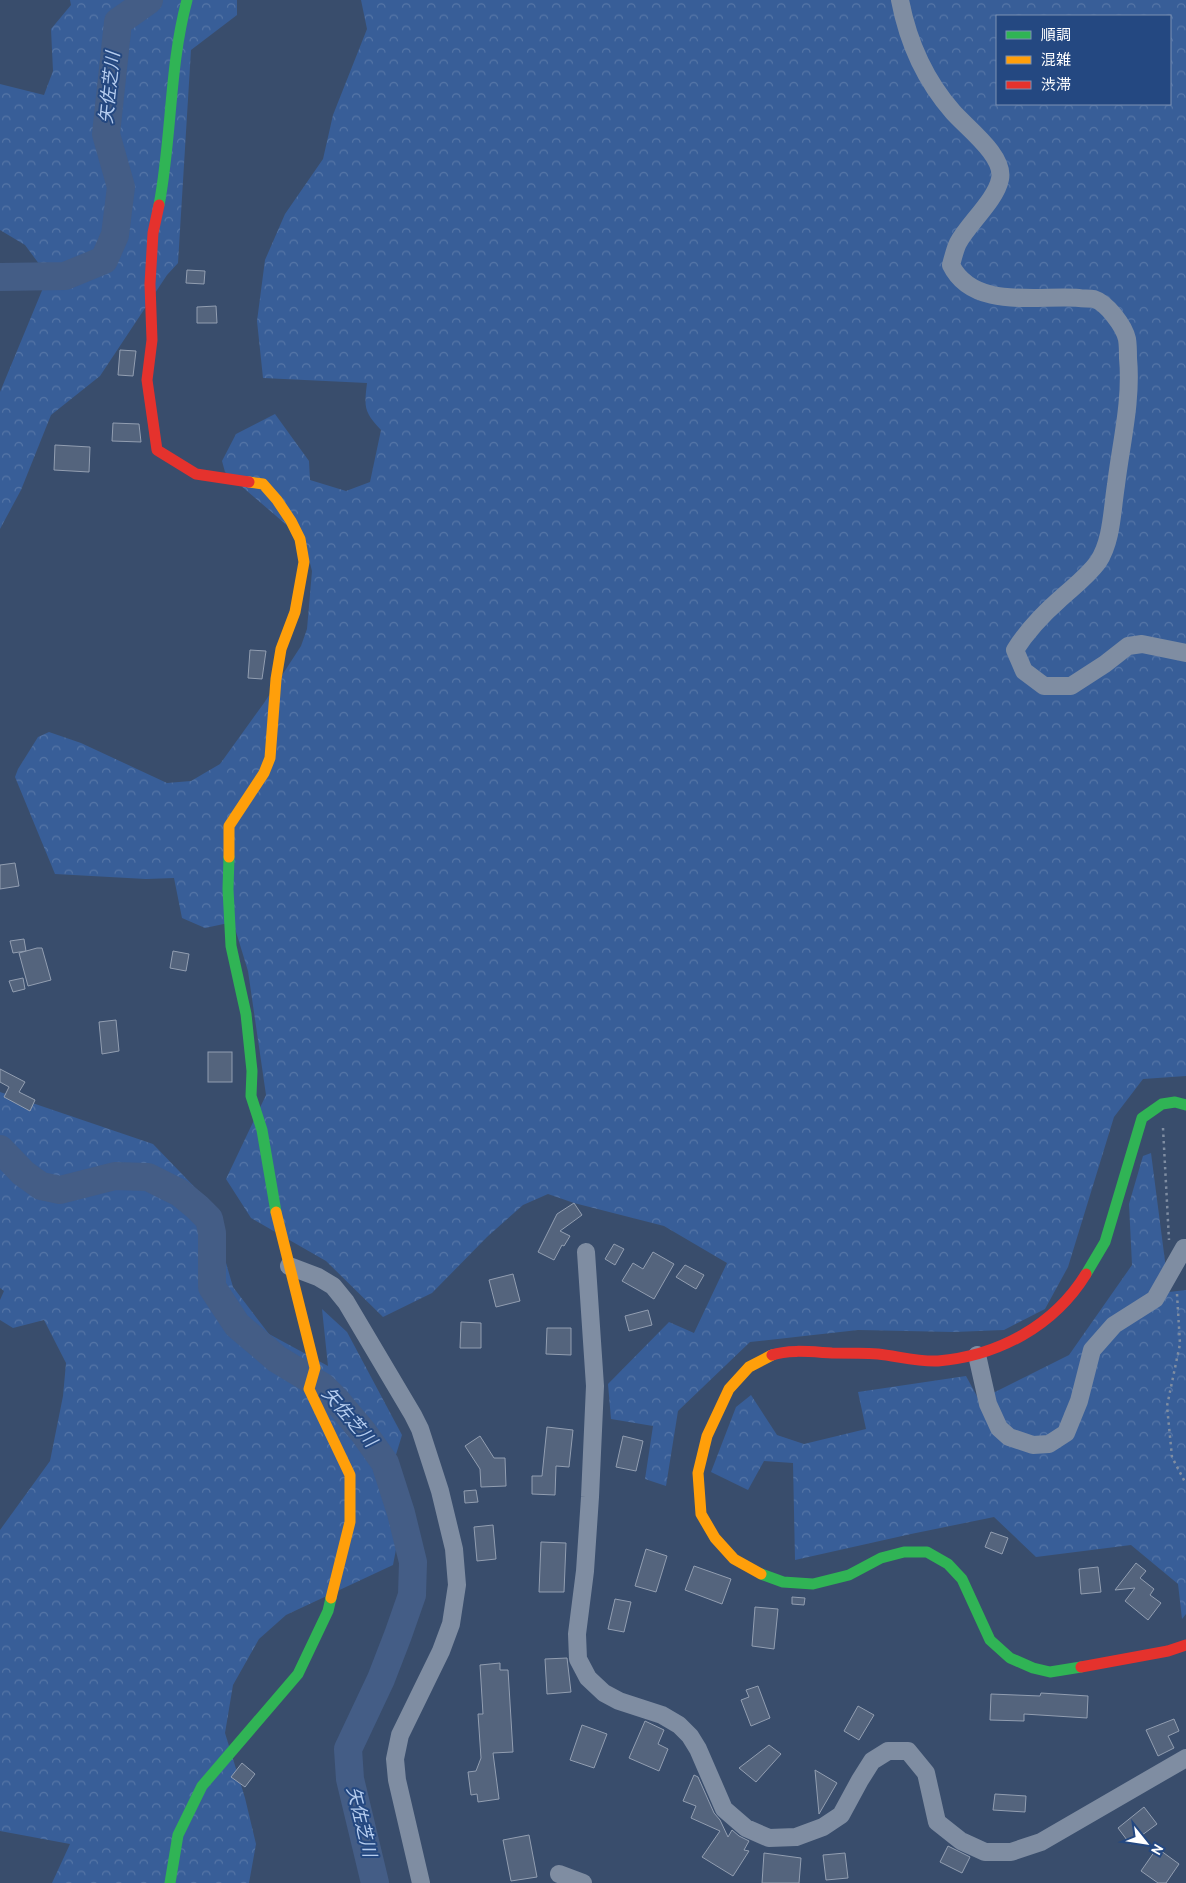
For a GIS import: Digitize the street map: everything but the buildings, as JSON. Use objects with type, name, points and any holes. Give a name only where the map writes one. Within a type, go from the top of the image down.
[{"type":"street","points":[[170,1883],[178,1835],[202,1786],[298,1674],[328,1611],[350,1522],[350,1476],[309,1389],[315,1368],[272,1202],[262,1130],[251,1096],[252,1071],[246,1014],[231,946],[228,889],[229,826],[264,773],[270,758],[276,679],[281,649],[295,612],[304,562],[300,539],[277,500],[263,484],[196,474],[157,450],[147,380],[152,340],[150,284],[153,233],[165,172],[179,30],[187,0]]},
{"type":"street","points":[[900,0],[904,22],[918,60],[953,112],[990,150],[999,168],[1000,179],[992,197],[958,243],[951,265],[957,276],[970,286],[990,295],[1023,298],[1066,297],[1095,300],[1113,313],[1127,338],[1130,373],[1126,420],[1111,527],[1099,561],[1084,578],[1027,632],[1015,650],[1024,671],[1044,686],[1071,686],[1105,664],[1128,646],[1142,644],[1186,653]]},
{"type":"street","points":[[1186,1105],[1174,1102],[1162,1104],[1142,1118],[1105,1242],[1080,1283],[1060,1307],[1034,1330],[1005,1345],[977,1355],[936,1360],[877,1354],[798,1352],[774,1354],[749,1367],[729,1389],[708,1436],[698,1474],[701,1514],[715,1538],[734,1559],[756,1572],[783,1582],[814,1584],[849,1574],[881,1558],[904,1552],[926,1552],[948,1564],[962,1579],[990,1640],[1010,1658],[1033,1668],[1050,1672],[1186,1645]]},
{"type":"street","points":[[977,1355],[988,1404],[999,1428],[1009,1438],[1033,1445],[1049,1444],[1066,1432],[1079,1401],[1092,1350],[1114,1325],[1155,1299],[1170,1271],[1184,1248],[1186,1248]]},
{"type":"street","points":[[586,1252],[595,1386],[585,1571],[577,1634],[578,1659],[588,1678],[604,1693],[619,1701],[662,1715],[679,1725],[690,1736],[698,1749],[724,1809],[746,1828],[769,1838],[796,1837],[823,1827],[841,1815],[872,1761],[888,1751],[908,1751],[926,1773],[937,1822],[961,1841],[985,1852],[1011,1852],[1041,1842],[1186,1758]]},
{"type":"street","points":[[290,1266],[318,1277],[333,1286],[346,1302],[413,1415],[420,1429],[440,1491],[454,1549],[457,1585],[451,1624],[441,1651],[400,1734],[394,1759],[421,1883]]},
{"type":"street","points":[[559,1874],[583,1883]]},
{"type":"path","points":[[1162,1104],[1169,1242]]},
{"type":"path","points":[[1170,1271],[1177,1286],[1180,1344],[1167,1406],[1172,1457],[1186,1484]]},
{"type":"green space","points":[[70,0],[237,0],[237,15],[191,50],[178,263],[167,275],[100,376],[51,415],[21,490],[0,529],[0,392],[48,276],[25,245],[0,230],[0,84],[44,95],[53,71],[51,29],[71,5]]},
{"type":"green space","points":[[361,0],[1186,0],[1186,1076],[1143,1079],[1114,1117],[1068,1267],[1045,1309],[1004,1330],[954,1332],[858,1330],[750,1342],[678,1411],[666,1486],[645,1479],[653,1426],[611,1419],[608,1384],[669,1322],[694,1333],[727,1263],[664,1226],[574,1203],[548,1194],[523,1205],[487,1237],[432,1293],[383,1317],[326,1261],[251,1218],[226,1179],[266,1095],[248,971],[233,922],[205,928],[182,918],[174,878],[146,879],[55,874],[15,777],[38,737],[49,732],[81,743],[167,783],[191,781],[220,764],[264,703],[301,646],[307,629],[312,571],[304,540],[225,472],[222,461],[236,434],[275,414],[309,461],[310,480],[346,491],[370,482],[381,430],[371,419],[366,409],[367,383],[263,378],[257,321],[265,260],[285,214],[323,159],[333,115],[367,29]]},
{"type":"green space","points":[[0,1092],[153,1144],[208,1201],[233,1287],[269,1334],[328,1366],[322,1309],[347,1332],[402,1435],[387,1484],[398,1539],[393,1565],[286,1615],[259,1639],[233,1685],[225,1733],[245,1798],[256,1844],[249,1883],[52,1883],[70,1844],[0,1831],[0,1530],[50,1461],[63,1396],[66,1363],[44,1320],[13,1328],[0,1320],[0,1300],[4,1291],[0,1288]]},
{"type":"green space","points":[[1151,1153],[1169,1292],[1186,1290],[1186,1614],[1182,1619],[1178,1584],[1131,1545],[1036,1557],[994,1517],[795,1560],[793,1463],[764,1461],[748,1490],[711,1472],[736,1407],[751,1395],[777,1435],[804,1444],[866,1429],[858,1392],[966,1376],[979,1400],[1069,1355],[1132,1265],[1129,1204],[1143,1156]]},
{"type":"waterway","name":"矢佐芝川","points":[[0,277],[65,276],[104,260],[115,235],[121,187],[106,134],[118,22],[149,0]]},
{"type":"waterway","name":"矢佐芝川","points":[[0,1149],[23,1173],[41,1186],[60,1190],[115,1176],[148,1177],[180,1193],[209,1219],[212,1233],[212,1287],[237,1325],[277,1359],[323,1387],[363,1432],[385,1463],[401,1513],[413,1562],[412,1595],[381,1679],[348,1749],[350,1779],[375,1883]]},
{"type":"traffic: fast","points":[[159,205],[177,51],[187,0]]},
{"type":"traffic: fast","points":[[229,857],[228,889],[231,946],[246,1014],[252,1071],[251,1096],[262,1130],[276,1212]]},
{"type":"traffic: fast","points":[[1086,1274],[1105,1242],[1142,1118],[1162,1104],[1175,1102],[1186,1105]]},
{"type":"traffic: fast","points":[[761,1574],[783,1582],[813,1584],[849,1575],[881,1558],[904,1552],[927,1552],[948,1564],[962,1579],[990,1640],[1010,1658],[1033,1668],[1050,1672],[1081,1667]]},
{"type":"traffic: fast","points":[[170,1883],[178,1835],[202,1786],[298,1674],[328,1611],[331,1598]]},
{"type":"traffic: slow","points":[[229,857],[229,826],[264,773],[270,758],[276,679],[281,649],[295,612],[304,562],[300,539],[277,500],[263,484],[249,482]]},
{"type":"traffic: slow","points":[[276,1212],[315,1368],[309,1389],[350,1475],[350,1522],[331,1598]]},
{"type":"traffic: slow","points":[[761,1574],[734,1559],[715,1538],[701,1514],[698,1473],[707,1436],[729,1389],[749,1367],[772,1355]]},
{"type":"traffic: jam","points":[[159,205],[153,233],[150,284],[152,340],[147,380],[157,450],[196,474],[249,482]]},
{"type":"traffic: jam","points":[[772,1355],[793,1351],[866,1353],[923,1361],[938,1361],[982,1353],[1023,1335],[1041,1323],[1058,1309],[1086,1274]]},
{"type":"traffic: jam","points":[[1081,1667],[1168,1651],[1186,1645]]}]
